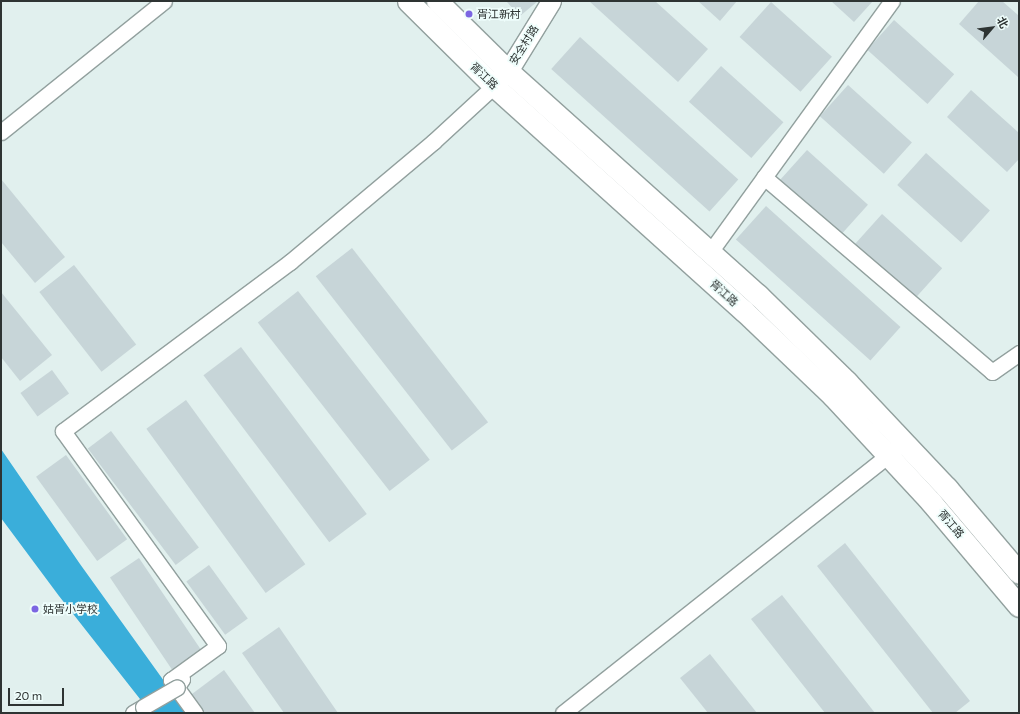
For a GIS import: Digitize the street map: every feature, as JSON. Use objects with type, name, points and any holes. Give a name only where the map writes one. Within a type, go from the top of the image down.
[{"type":"main road","name":"胥江路","points":[[408,1],[494,86],[744,311],[889,456],[960,534],[1019,606]]},
{"type":"main road","name":"胥江路","points":[[437,1],[508,71],[710,252],[810,345],[905,442],[1019,573]]},
{"type":"street","points":[[1,132],[164,1]]},
{"type":"street","name":"安全村路","points":[[494,86],[508,71],[551,1]]},
{"type":"street","points":[[710,252],[892,1]]},
{"type":"street","points":[[138,710],[174,684],[218,646],[63,431],[290,262],[433,142],[494,86]]},
{"type":"street","points":[[764,177],[992,372],[1019,353]]},
{"type":"street","points":[[563,713],[905,442]]},
{"type":"street","points":[[174,684],[195,713]]},
{"type":"water","points":[[1,449],[80,564],[187,713],[151,713],[59,596],[1,518]]},
{"type":"building","points":[[506,1],[538,1],[520,16]]},
{"type":"building","points":[[589,1],[655,1],[708,49],[678,82]]},
{"type":"building","points":[[698,1],[737,1],[720,21]]},
{"type":"building","points":[[831,1],[873,1],[854,22]]},
{"type":"building","points":[[979,1],[1002,1],[1019,16],[1019,78],[959,24]]},
{"type":"building","points":[[771,2],[832,57],[800,92],[740,37]]},
{"type":"building","points":[[894,20],[954,74],[927,104],[867,50]]},
{"type":"building","points":[[580,37],[738,180],[710,211],[551,69]]},
{"type":"building","points":[[721,66],[783,122],[751,158],[689,102]]},
{"type":"building","points":[[848,85],[912,143],[884,174],[820,116]]},
{"type":"building","points":[[971,90],[1019,133],[1019,159],[1007,172],[947,117]]},
{"type":"building","points":[[807,150],[868,205],[841,235],[780,180]]},
{"type":"building","points":[[926,153],[990,211],[961,243],[897,185]]},
{"type":"building","points":[[1,179],[65,257],[35,283],[1,242]]},
{"type":"building","points":[[766,206],[901,327],[870,361],[736,239]]},
{"type":"building","points":[[882,214],[942,268],[913,300],[853,246]]},
{"type":"building","points":[[352,248],[488,422],[452,450],[316,276]]},
{"type":"building","points":[[74,265],[136,345],[102,372],[39,292]]},
{"type":"building","points":[[298,291],[430,460],[390,491],[258,322]]},
{"type":"building","points":[[1,292],[52,355],[20,381],[1,357]]},
{"type":"building","points":[[241,347],[367,514],[329,542],[203,375]]},
{"type":"building","points":[[52,370],[69,393],[37,416],[20,393]]},
{"type":"building","points":[[186,400],[305,564],[266,593],[146,429]]},
{"type":"building","points":[[111,431],[199,548],[176,565],[88,448]]},
{"type":"building","points":[[66,455],[127,539],[97,561],[36,477]]},
{"type":"building","points":[[845,543],[970,701],[955,713],[933,713],[817,566]]},
{"type":"building","points":[[139,558],[202,651],[173,670],[110,578]]},
{"type":"building","points":[[209,565],[248,618],[225,635],[186,581]]},
{"type":"building","points":[[782,595],[875,713],[825,713],[751,619]]},
{"type":"building","points":[[279,627],[338,713],[284,713],[242,653]]},
{"type":"building","points":[[710,654],[757,713],[708,713],[680,678]]},
{"type":"building","points":[[224,670],[255,713],[199,713],[188,697]]},
{"type":"place","name":"胥江新村","points":[[469,14]]},
{"type":"place","name":"姑胥小学校","points":[[35,609]]}]
